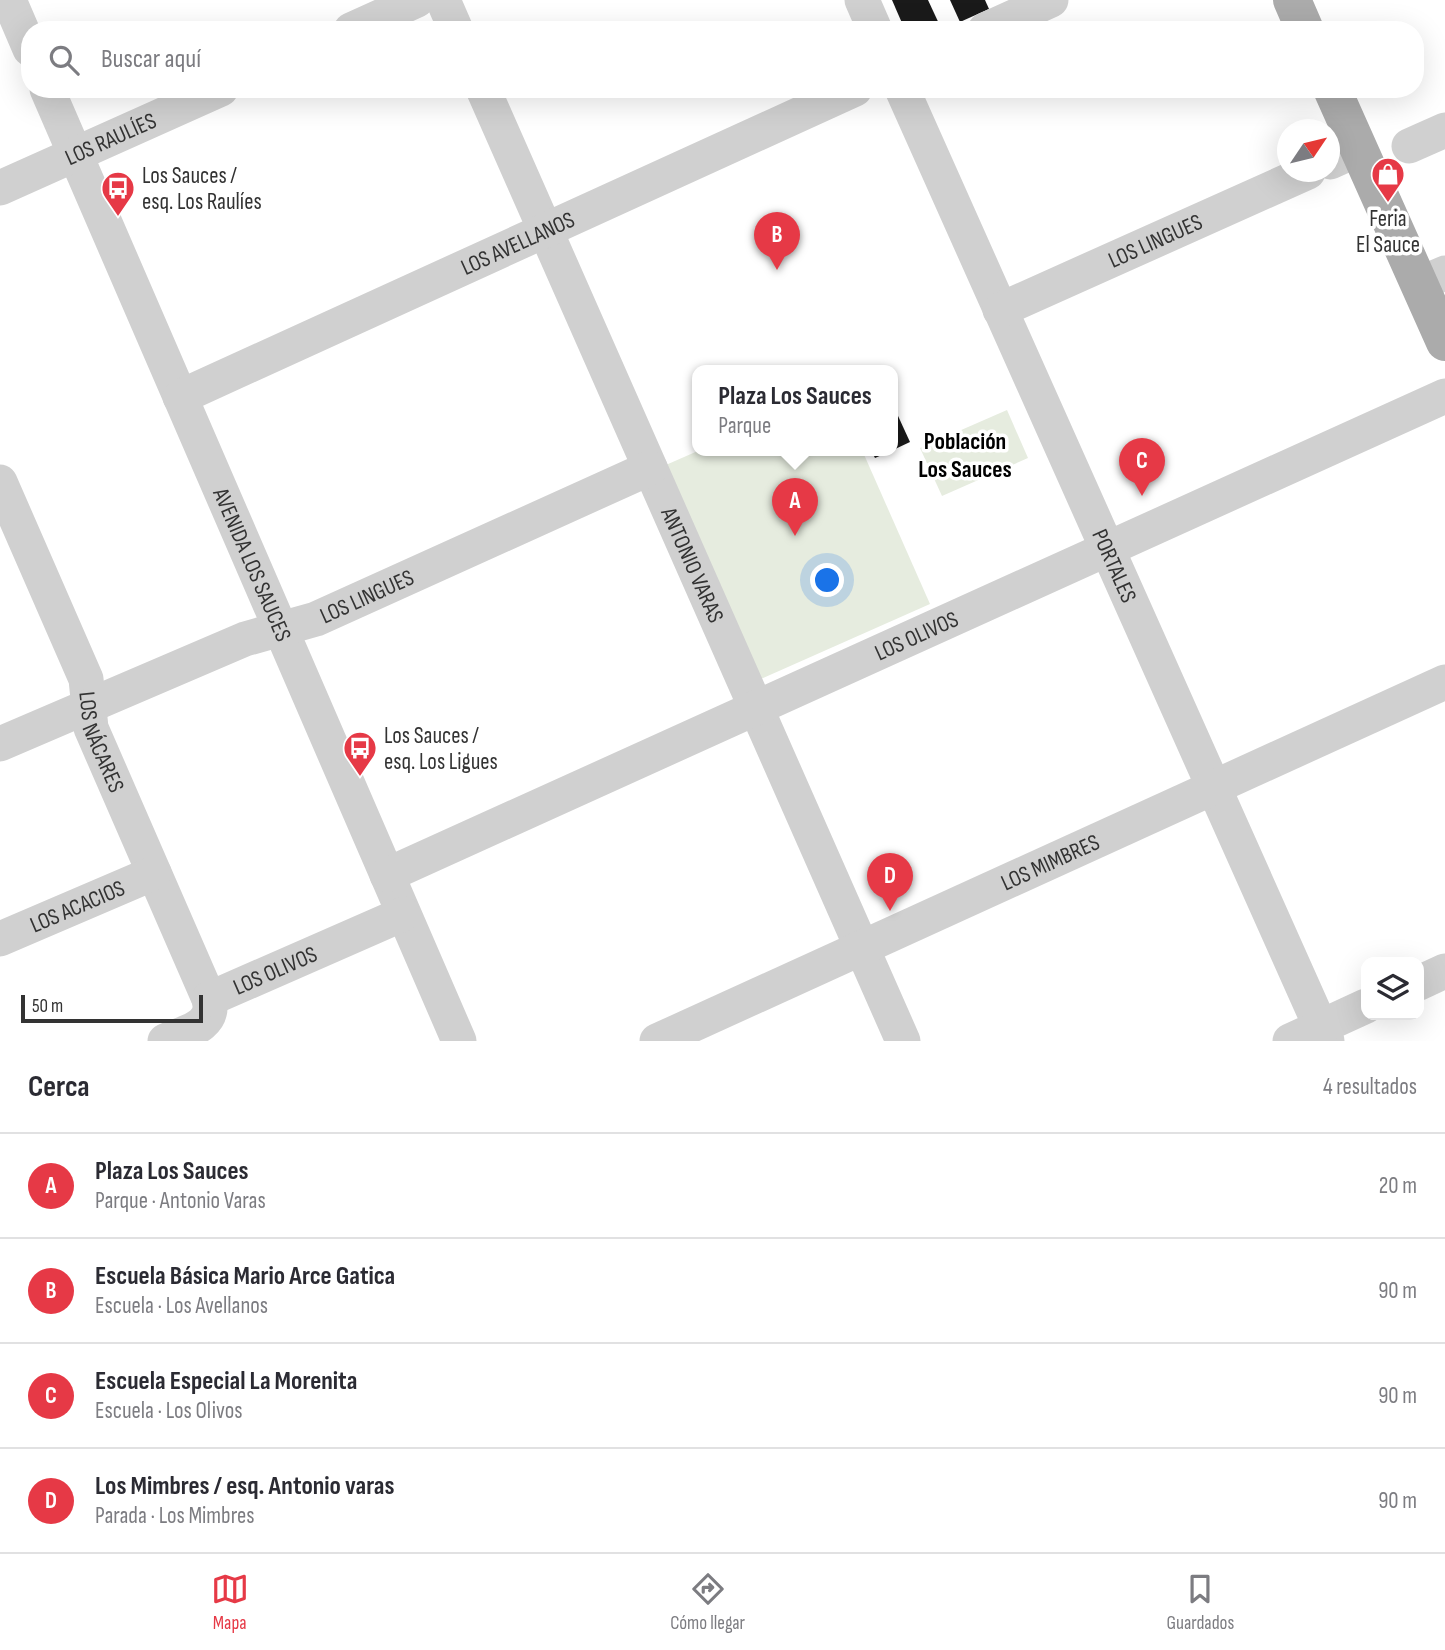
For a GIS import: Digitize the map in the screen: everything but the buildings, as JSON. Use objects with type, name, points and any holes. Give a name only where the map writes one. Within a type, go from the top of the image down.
[{"type":"main road","points":[[1292,0],[1301,21]]},
{"type":"main road","points":[[1334,98],[1344,155],[1432,278],[1445,342]]},
{"type":"street","points":[[9,0],[21,28]]},
{"type":"street","points":[[371,21],[417,0]]},
{"type":"street","points":[[443,0],[452,21]]},
{"type":"street","points":[[862,0],[871,21]]},
{"type":"street","points":[[1005,21],[1051,0]]},
{"type":"street","name":"AVENIDA LOS SAUCES","points":[[51,98],[459,1041]]},
{"type":"street","name":"LOS RAULÍES","points":[[0,188],[201,98]]},
{"type":"street","name":"ANTONIO VARAS","points":[[487,98],[903,1041]]},
{"type":"street","name":"LOS AVELLANOS","points":[[180,397],[835,98]]},
{"type":"street","name":"PORTALES","points":[[906,98],[1213,788],[1312,1036]]},
{"type":"street","points":[[1409,146],[1445,130]]},
{"type":"street","name":"LOS LINGUES","points":[[1000,310],[1286,182]]},
{"type":"street","name":"LOS OLIVOS","points":[[387,875],[1445,396]]},
{"type":"street","name":"LOS LINGUES","points":[[0,744],[245,639],[316,619],[650,468]]},
{"type":"street","name":"LOS NÁCARES","points":[[0,482],[86,679],[91,728],[209,999]]},
{"type":"street","name":"LOS MIMBRES","points":[[657,1041],[1445,682]]},
{"type":"street","name":"LOS ACACIOS","points":[[0,939],[154,873]]},
{"type":"street","name":"LOS OLIVOS","points":[[165,1041],[206,1022],[211,1011],[209,999],[404,914]]},
{"type":"street","points":[[1424,981],[1445,971]]},
{"type":"street","points":[[1312,1036],[1361,1009]]},
{"type":"shaded area","points":[[1007,410],[1028,458],[942,496],[920,448]]},
{"type":"shaded area","points":[[692,454],[692,456],[865,456],[930,604],[754,682],[659,468]]},
{"type":"place","name":"Feria El Sauce","points":[[1388,204]]},
{"type":"place","name":"Los Sauces / esq. Los Raulíes","points":[[118,218]]},
{"type":"place","name":"Escuela Básica Mario Arce Gatica","points":[[777,270]]},
{"type":"place","name":"Escuela Especial La Morenita","points":[[1142,496]]},
{"type":"place","name":"Plaza Los Sauces","points":[[795,536]]},
{"type":"place","name":"Los Sauces / esq. Los Ligues","points":[[360,778]]},
{"type":"place","name":"Los Mimbres / esq. Antonio varas","points":[[890,911]]},
{"type":"district","name":"Población Los Sauces","points":[[965,455]]}]
